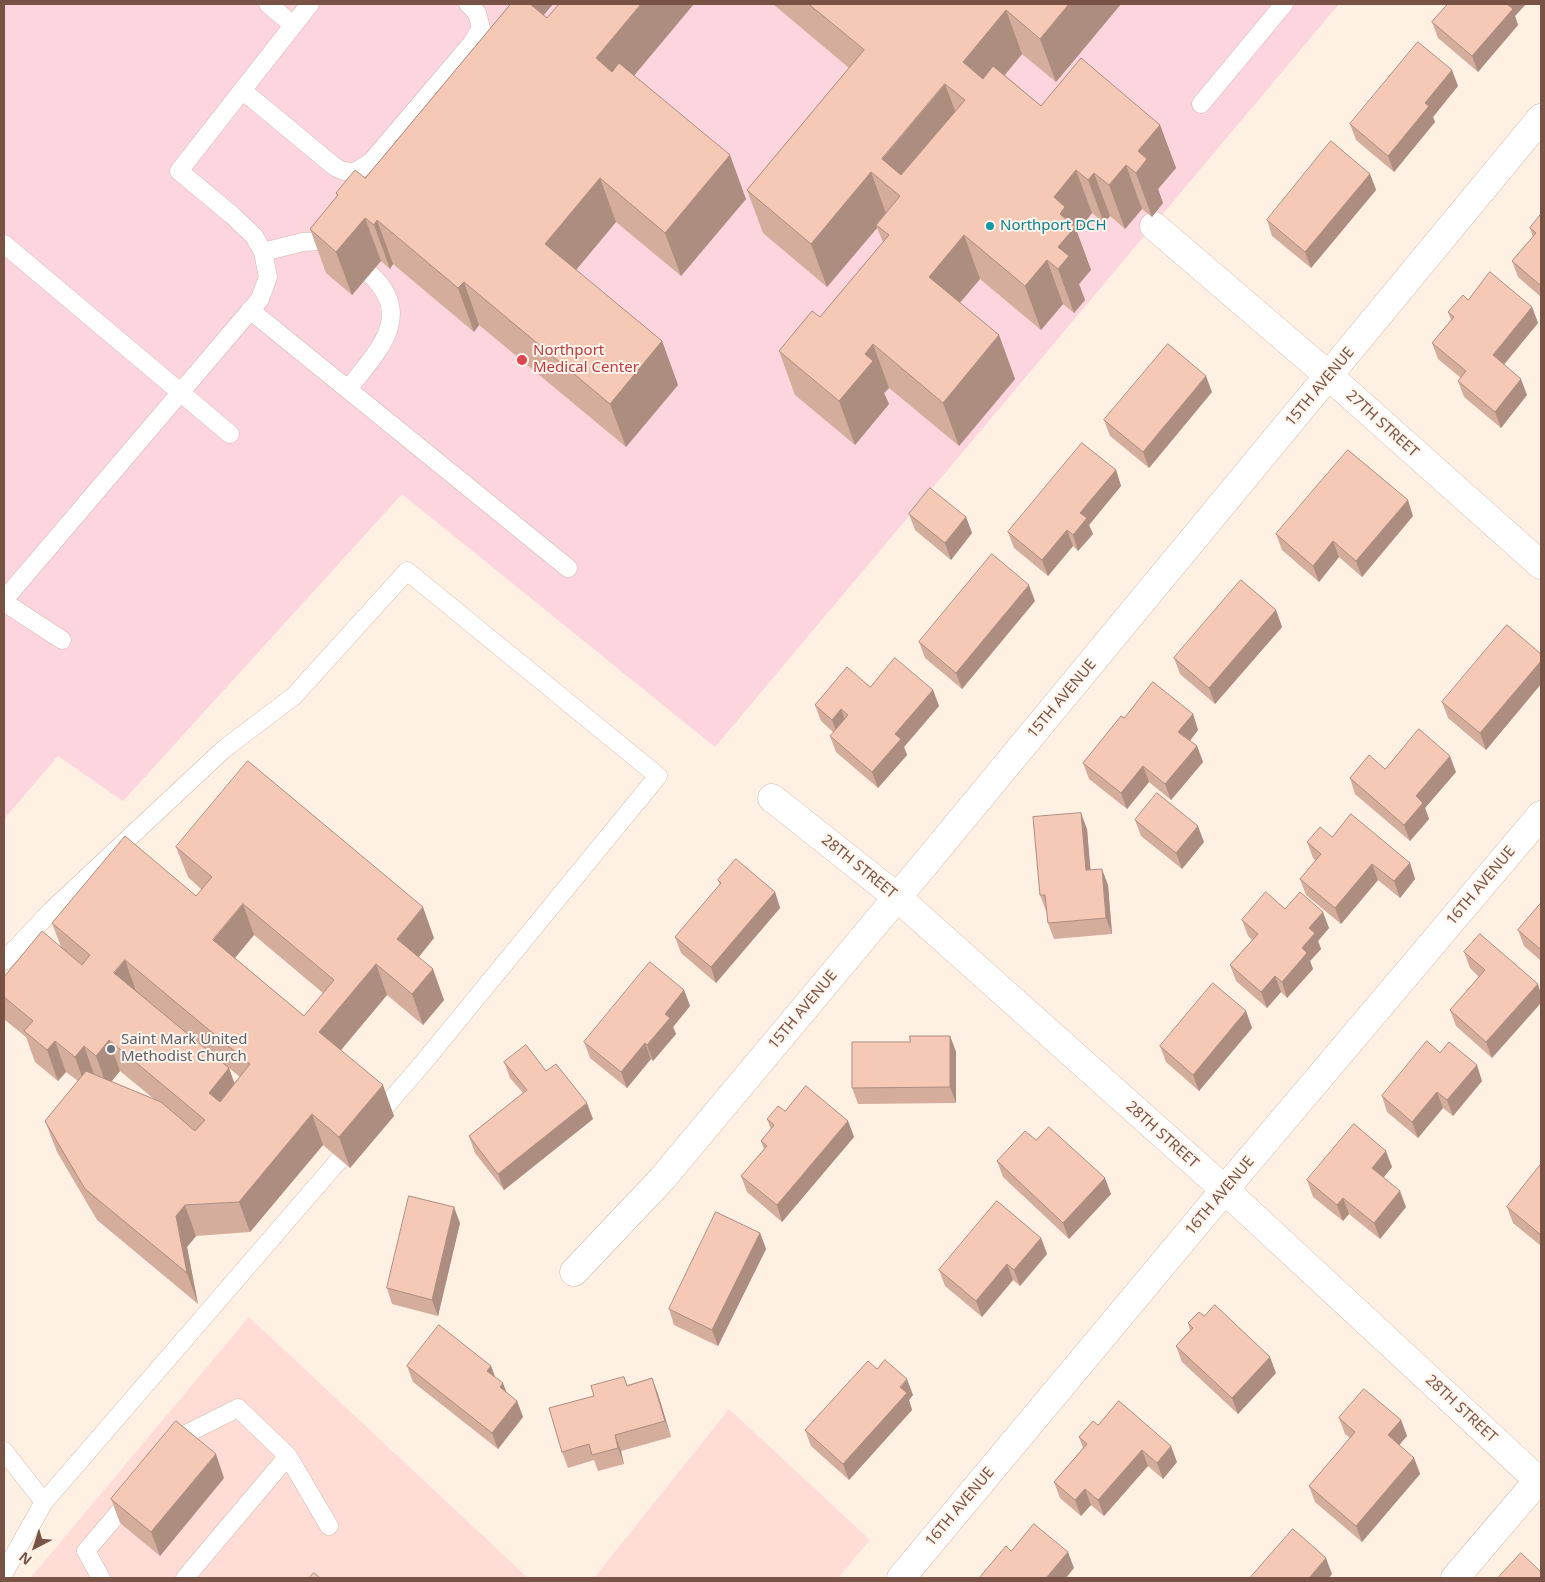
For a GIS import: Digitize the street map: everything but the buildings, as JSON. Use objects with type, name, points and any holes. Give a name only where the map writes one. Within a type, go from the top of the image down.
[{"type":"street","name":"15TH AVENUE","points":[[574,1272],[662,1180],[1541,118]]},
{"type":"street","name":"27TH STREET","points":[[1154,226],[1329,376],[1541,565]]},
{"type":"street","name":"28TH STREET","points":[[772,798],[897,897],[1224,1190],[1540,1480]]},
{"type":"street","name":"16TH AVENUE","points":[[900,1578],[1224,1190],[1541,815]]},
{"type":"street","points":[[1455,1578],[1540,1480]]},
{"type":"lane","points":[[268,4],[293,24]]},
{"type":"lane","points":[[62,640],[4,601],[260,299],[268,277],[263,252],[254,236],[179,171],[310,4]]},
{"type":"lane","points":[[242,90],[335,167],[344,172],[358,172],[371,162],[472,43],[481,28],[477,13],[468,4]]},
{"type":"lane","points":[[1201,104],[1284,4]]},
{"type":"lane","points":[[263,252],[303,242],[320,241],[343,253]]},
{"type":"lane","points":[[4,244],[230,434]]},
{"type":"lane","points":[[348,389],[382,346],[392,316],[388,296],[380,283],[370,274]]},
{"type":"lane","points":[[250,310],[568,568]]},
{"type":"lane","points":[[4,962],[52,910],[224,749],[294,696],[407,571],[658,776],[384,1108]]},
{"type":"lane","points":[[4,1573],[44,1502],[340,1159]]},
{"type":"lane","points":[[161,1464],[186,1434],[238,1408],[288,1456],[329,1526]]},
{"type":"lane","points":[[4,1451],[44,1502]]},
{"type":"lane","points":[[186,1578],[288,1456]]},
{"type":"lane","points":[[101,1578],[86,1551],[142,1485]]},
{"type":"shaded area","name":"Northport Medical Center","points":[[4,4],[1339,4],[715,747],[402,494],[123,801],[58,756],[4,819]]},
{"type":"shaded area","points":[[249,1317],[528,1578],[33,1578],[32,1576]]},
{"type":"shaded area","points":[[729,1409],[870,1540],[838,1578],[594,1578]]},
{"type":"place","name":"Northport DCH","points":[[990,226]]},
{"type":"place","name":"Northport Medical Center","points":[[522,360]]},
{"type":"place","name":"Saint Mark United Methodist Church","points":[[111,1049]]}]
